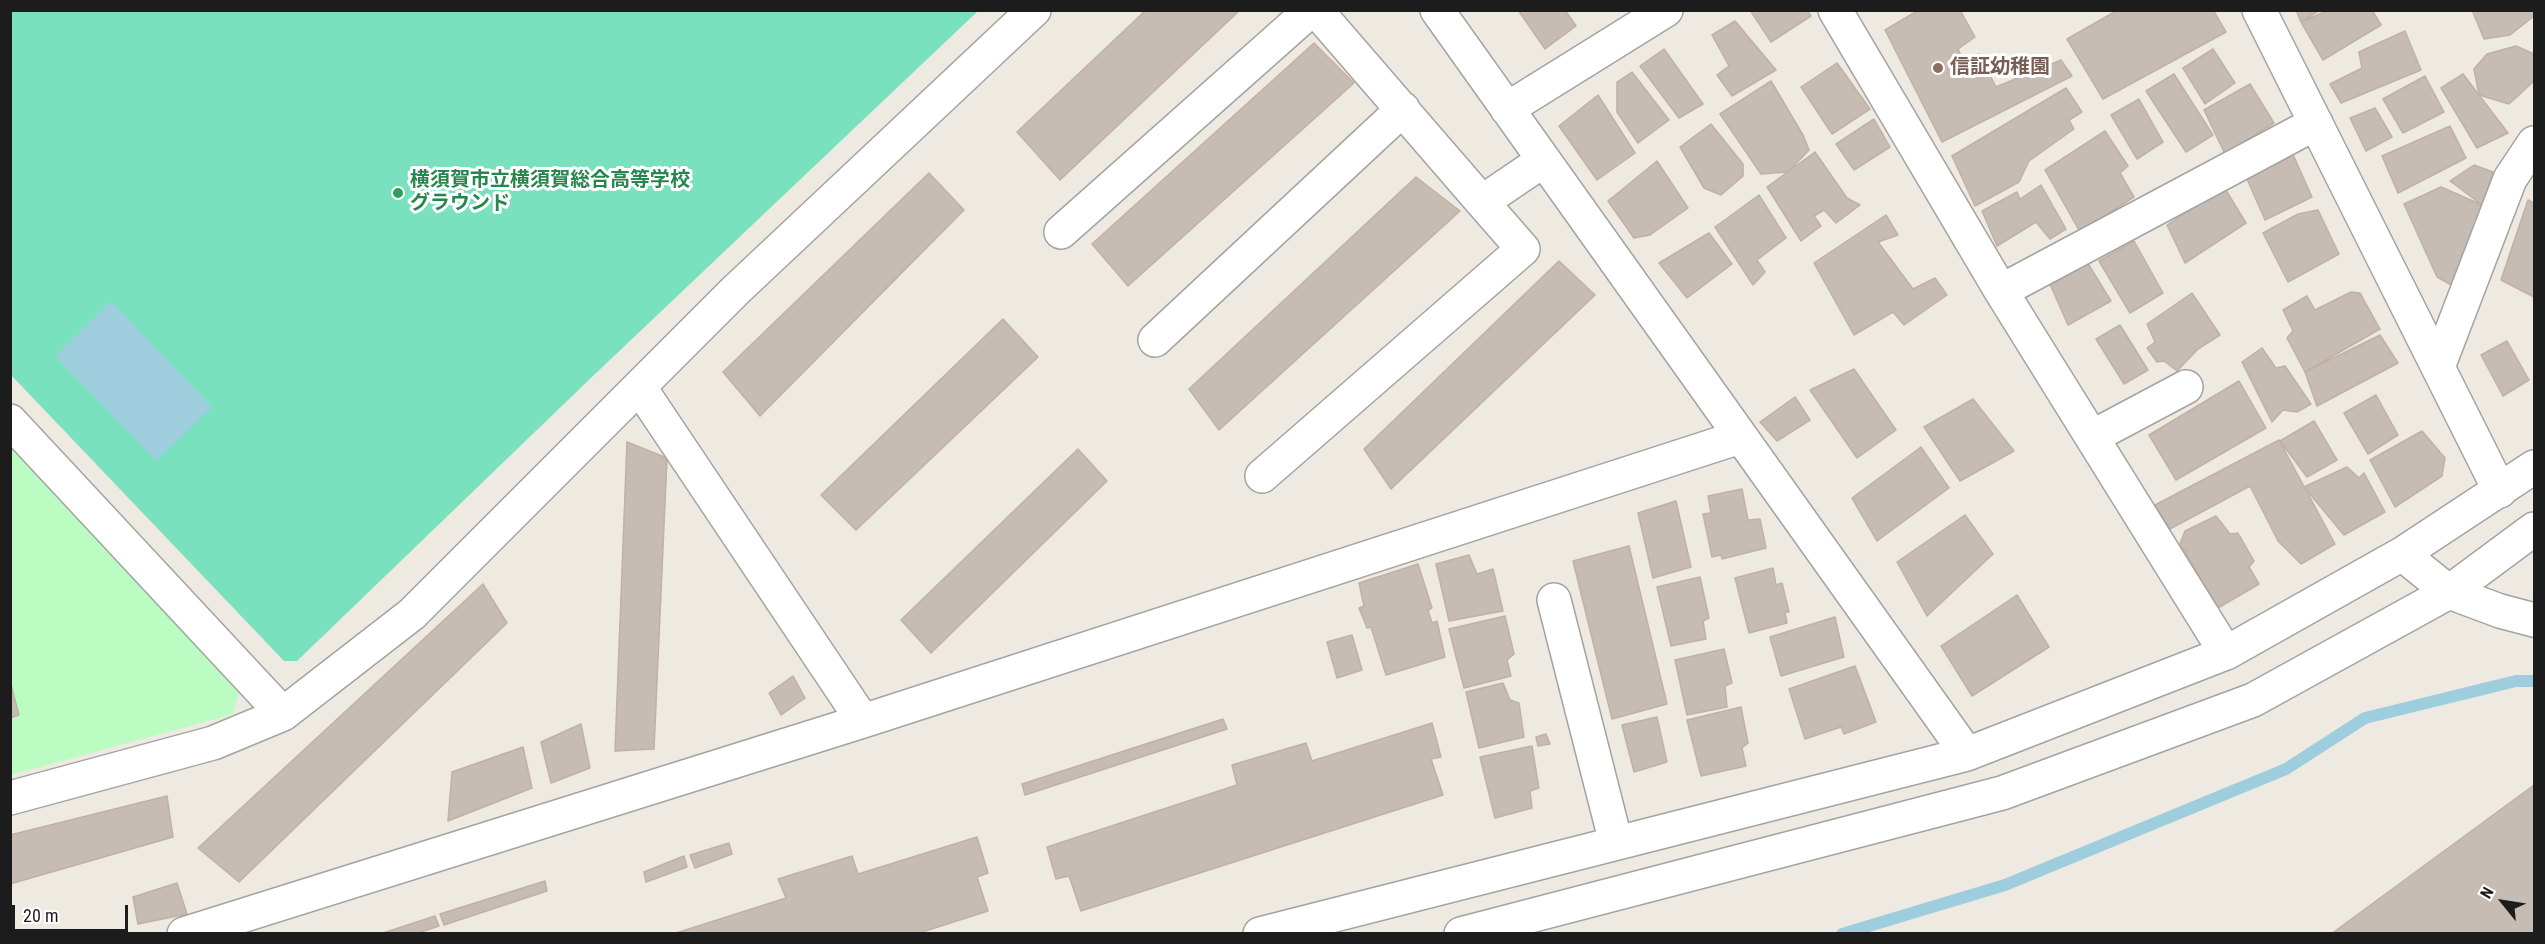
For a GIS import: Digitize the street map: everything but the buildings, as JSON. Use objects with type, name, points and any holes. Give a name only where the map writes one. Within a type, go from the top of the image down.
[{"type":"street","points":[[10,798],[213,743],[283,714],[412,614],[736,290],[1034,10]]},
{"type":"street","points":[[1061,232],[1311,10]]},
{"type":"street","points":[[1262,476],[1523,249],[1316,10]]},
{"type":"street","points":[[1437,10],[1967,754]]},
{"type":"street","points":[[1507,109],[1666,10]]},
{"type":"street","points":[[1835,10],[2001,291],[2226,653]]},
{"type":"street","points":[[2259,10],[2500,491]]},
{"type":"street","points":[[1155,340],[1403,109]]},
{"type":"street","points":[[2001,291],[2316,123]]},
{"type":"street","points":[[2438,368],[2510,179],[2535,143]]},
{"type":"street","points":[[1482,202],[1544,160]]},
{"type":"street","points":[[2092,437],[2186,387]]},
{"type":"street","points":[[640,388],[863,722]]},
{"type":"street","points":[[10,421],[283,714]]},
{"type":"street","points":[[184,933],[863,722],[1740,437]]},
{"type":"street","points":[[1260,933],[1967,754],[2226,653],[2402,554],[2535,467]]},
{"type":"street","points":[[1461,933],[1647,887],[2002,793],[2253,700],[2449,591],[2535,530]]},
{"type":"street","points":[[2402,554],[2449,591],[2500,611],[2535,620]]},
{"type":"street","points":[[1554,600],[1616,843]]},
{"type":"green space","name":"横須賀市立横須賀総合高等学校 グラウンド","points":[[11,11],[978,11],[594,375],[297,661],[284,661],[11,375]]},
{"type":"green space","points":[[10,448],[240,687],[233,714],[11,775]]},
{"type":"water","points":[[111,301],[212,407],[156,461],[55,356]]},
{"type":"waterway","points":[[1842,934],[2005,885],[2286,769],[2365,718],[2516,681],[2534,681]]},
{"type":"place","name":"信証幼稚園","points":[[1938,68]]},
{"type":"place","name":"横須賀市立横須賀総合高等学校 グラウンド","points":[[398,193]]}]
